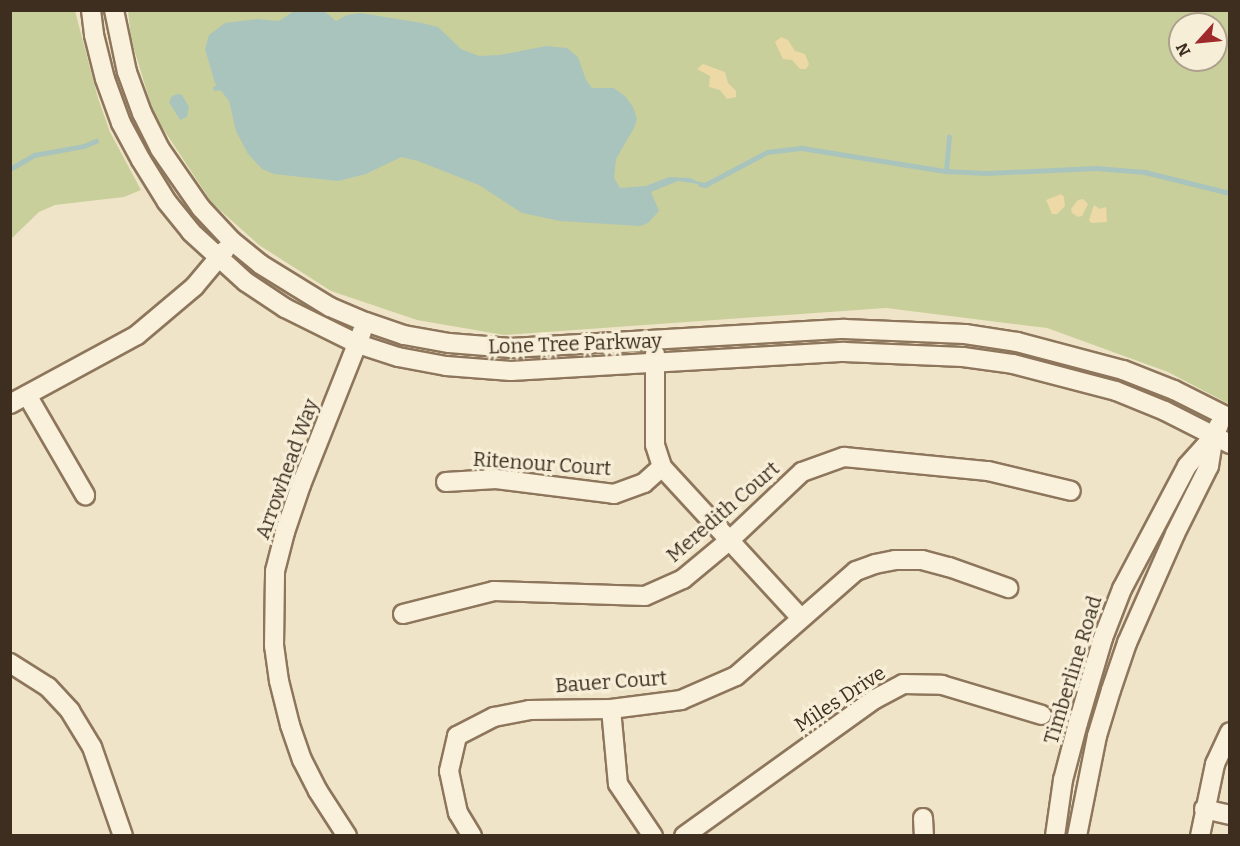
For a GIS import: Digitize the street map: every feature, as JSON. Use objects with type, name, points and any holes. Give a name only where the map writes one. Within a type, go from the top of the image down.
[{"type":"street","name":"Lone Tree Parkway","points":[[91,10],[94,35],[105,79],[121,123],[167,202],[191,232],[246,282],[285,308],[358,344],[398,357],[475,369],[511,370],[656,364],[844,352],[963,357],[1013,364],[1116,392],[1165,411],[1222,440]]},
{"type":"street","name":"Lone Tree Parkway","points":[[114,10],[127,72],[156,140],[201,208],[232,242],[296,289],[366,322],[404,335],[477,346],[511,348],[655,342],[844,329],[965,334],[1017,342],[1123,370],[1174,390],[1226,417]]},
{"type":"street","points":[[10,404],[144,330],[194,287],[232,242]]},
{"type":"street","name":"Arrowhead Way","points":[[347,836],[318,791],[302,760],[290,725],[279,681],[274,646],[275,571],[285,532],[366,322]]},
{"type":"street","points":[[655,342],[655,445],[662,466],[801,618]]},
{"type":"street","points":[[27,395],[85,495]]},
{"type":"street","name":"Timberline Road","points":[[1077,836],[1097,736],[1127,643],[1174,534],[1222,440],[1226,417]]},
{"type":"street","name":"Timberline Road","points":[[1055,836],[1063,780],[1078,723],[1103,638],[1122,589],[1187,466],[1222,440]]},
{"type":"street","name":"Meredith Court","points":[[403,614],[494,591],[645,596],[683,579],[730,540],[802,472],[844,457],[988,471],[1071,491]]},
{"type":"street","name":"Ritenour Court","points":[[446,482],[496,479],[614,494],[644,483],[662,466]]},
{"type":"street","name":"Bauer Court","points":[[472,836],[458,813],[449,771],[457,736],[494,717],[529,710],[610,709],[681,700],[736,675],[856,571],[895,560],[922,560],[950,567],[1008,588]]},
{"type":"street","points":[[10,663],[48,687],[70,711],[92,747],[123,836]]},
{"type":"street","name":"Miles Drive","points":[[684,836],[875,699],[903,684],[942,685],[1042,715]]},
{"type":"street","points":[[610,709],[618,784],[652,836]]},
{"type":"street","points":[[1200,836],[1215,764],[1230,732]]},
{"type":"street","points":[[1204,809],[1230,815]]},
{"type":"green space","points":[[11,10],[75,11],[98,98],[110,132],[141,190],[124,197],[55,205],[39,212],[11,239]]},
{"type":"green space","points":[[128,11],[1229,11],[1229,404],[1168,372],[1047,328],[886,308],[504,335],[417,320],[331,291],[259,245],[212,203],[154,115],[131,39]]},
{"type":"sand","points":[[781,37],[788,40],[795,51],[805,54],[809,64],[806,69],[800,69],[792,60],[783,59],[775,42]]},
{"type":"sand","points":[[703,64],[725,72],[728,83],[736,91],[736,97],[727,99],[720,90],[709,87],[710,76],[697,69]]},
{"type":"sand","points":[[1061,194],[1064,197],[1065,206],[1057,214],[1052,214],[1046,200]]},
{"type":"sand","points":[[1083,199],[1088,204],[1082,216],[1078,217],[1072,213],[1071,209],[1078,200]]},
{"type":"sand","points":[[1094,205],[1100,209],[1106,207],[1107,222],[1091,223],[1089,220]]},
{"type":"water","points":[[294,11],[325,12],[336,21],[347,15],[361,13],[422,23],[438,27],[461,49],[479,56],[500,55],[546,46],[567,48],[578,57],[586,80],[592,88],[614,88],[626,97],[633,107],[637,119],[616,159],[614,178],[620,188],[646,186],[669,177],[690,178],[705,185],[678,181],[651,192],[659,211],[648,223],[640,226],[560,221],[522,213],[479,185],[418,161],[401,157],[366,174],[338,181],[274,174],[262,169],[248,154],[236,131],[229,101],[215,83],[205,49],[209,35],[225,23],[257,19],[279,21]]},
{"type":"water","points":[[182,95],[189,107],[187,117],[180,120],[169,102],[172,96]]},
{"type":"waterway","points":[[215,88],[224,86]]},
{"type":"waterway","points":[[946,171],[949,137]]},
{"type":"waterway","points":[[10,169],[34,155],[84,146],[96,141]]},
{"type":"waterway","points":[[700,184],[705,185],[767,152],[802,148],[946,171],[986,173],[1096,168],[1145,172],[1230,193]]}]
